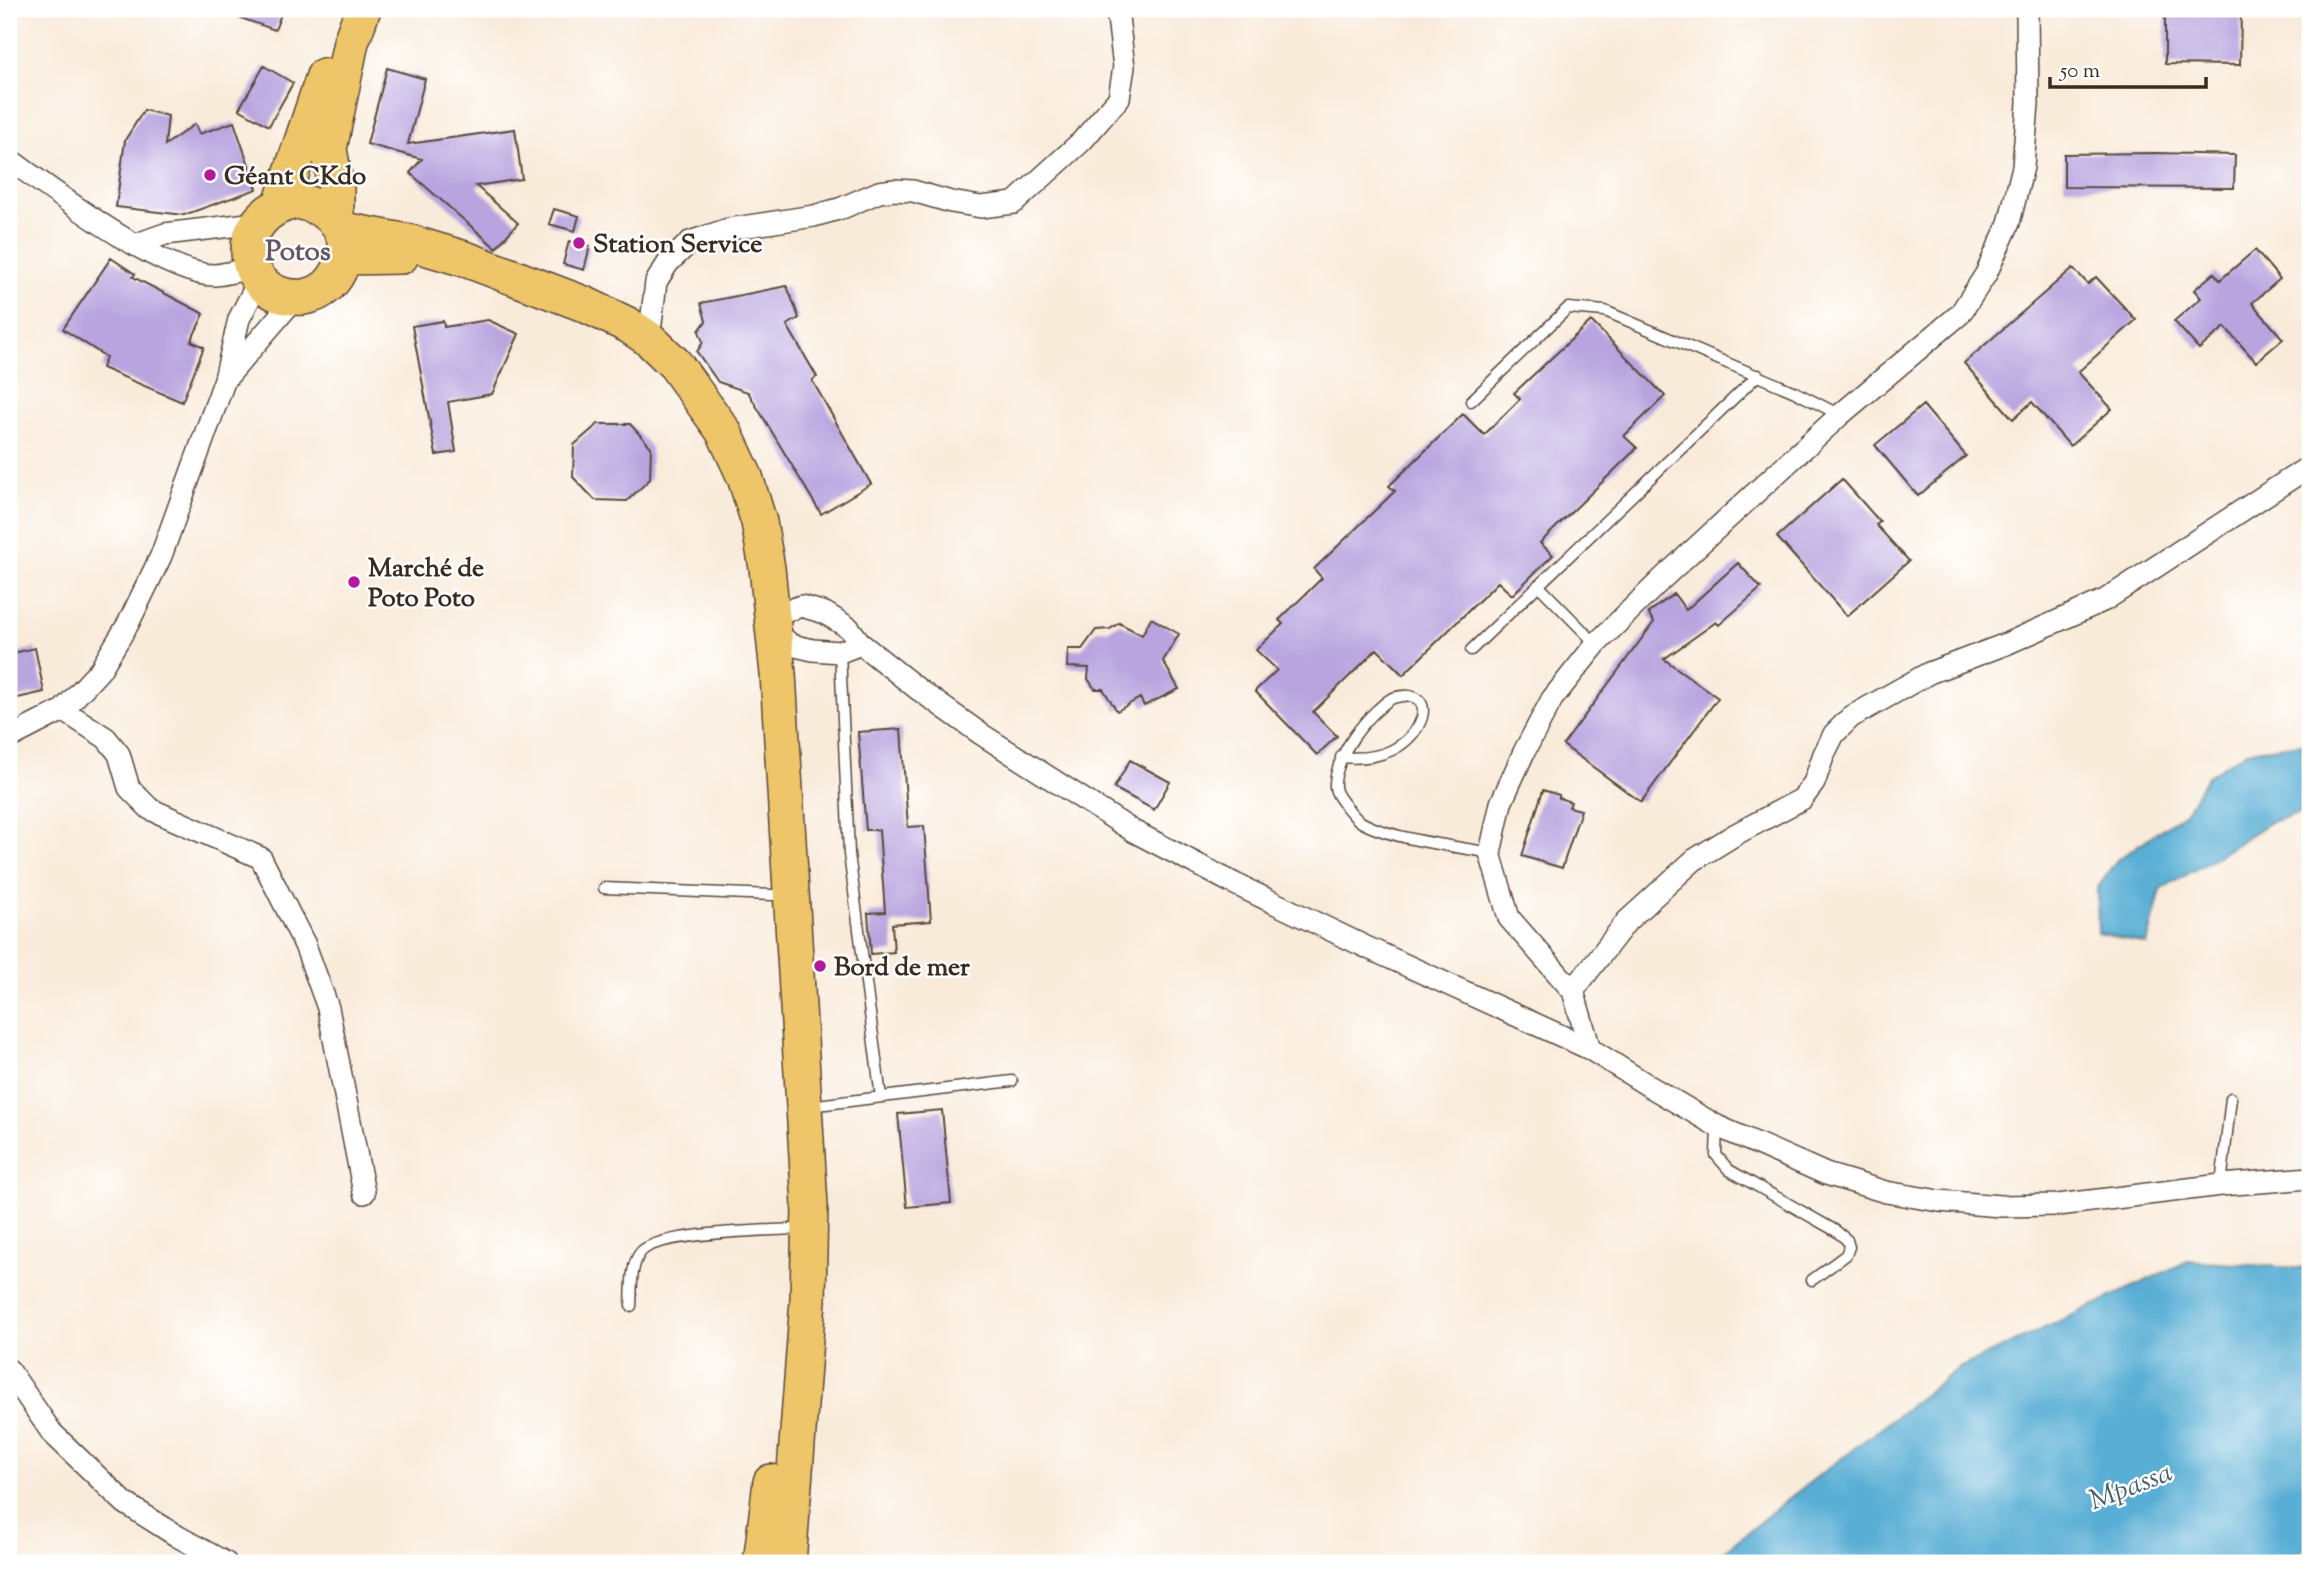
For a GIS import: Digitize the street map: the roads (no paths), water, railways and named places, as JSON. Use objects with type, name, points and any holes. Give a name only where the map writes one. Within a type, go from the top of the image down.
[{"type":"main road","points":[[345,9],[268,214],[250,237],[249,253],[256,274],[269,289],[295,298],[311,296],[326,288],[338,276],[342,236],[329,149],[351,42],[363,9]]},
{"type":"main road","points":[[268,214],[296,201],[312,204],[326,211],[342,236],[463,275],[529,300],[574,322],[625,352],[659,380],[683,407],[704,438],[727,484],[745,548],[764,752],[792,1229],[784,1364],[785,1546]]},
{"type":"main road","points":[[342,236],[408,242],[479,264],[584,303],[628,325],[675,364],[723,432],[745,477],[759,522],[767,568],[779,687],[810,1206],[810,1261],[785,1546],[761,1563]]},
{"type":"main road","points":[[749,1563],[785,1546]]},
{"type":"street","points":[[649,340],[656,282],[668,263],[690,242],[729,229],[814,216],[842,208],[879,192],[894,190],[914,191],[951,202],[981,207],[1014,203],[1082,141],[1119,98],[1125,67],[1117,9]]},
{"type":"street","points":[[1591,1049],[1573,991],[1509,918],[1490,853],[1501,803],[1552,699],[1596,644],[1664,577],[1840,415],[1959,314],[1986,274],[2009,223],[2023,167],[2028,103],[2027,9]]},
{"type":"street","points":[[9,159],[96,220],[166,261],[214,275],[256,274],[239,319],[225,379],[161,556],[128,624],[100,670],[63,710],[9,738]]},
{"type":"street","points":[[137,244],[165,234],[268,214]]},
{"type":"street","points":[[225,379],[295,298]]},
{"type":"street","points":[[1573,991],[1628,921],[1694,860],[1802,799],[1814,783],[1834,734],[1851,717],[1929,673],[2006,644],[2105,600],[2310,466]]},
{"type":"street","points":[[861,644],[840,652],[791,645],[772,628],[782,613],[801,606],[825,613],[849,628],[861,644],[919,690],[981,734],[1133,831],[1366,947],[1591,1049],[1649,1087],[1717,1126],[1826,1174],[1886,1192],[2000,1206],[2059,1205],[2221,1185],[2310,1178]]},
{"type":"street","points":[[63,710],[106,738],[119,754],[129,788],[150,808],[261,858],[305,945],[328,1009],[364,1193]]},
{"type":"street","points":[[9,1370],[52,1433],[125,1503],[226,1563]]},
{"type":"lane","points":[[1471,401],[1568,308],[1605,311],[1758,375],[1840,415]]},
{"type":"lane","points":[[1471,650],[1758,375]]},
{"type":"lane","points":[[1538,585],[1596,644]]},
{"type":"lane","points":[[840,652],[849,854],[881,1097]]},
{"type":"lane","points":[[1341,757],[1371,758],[1388,753],[1412,736],[1422,721],[1424,711],[1423,704],[1416,698],[1391,698],[1369,718],[1341,757],[1334,780],[1335,794],[1358,821],[1382,831],[1490,853]]},
{"type":"lane","points":[[604,888],[773,895]]},
{"type":"lane","points":[[803,1107],[1012,1081]]},
{"type":"lane","points":[[2221,1185],[2231,1098]]},
{"type":"lane","points":[[1717,1126],[1716,1155],[1729,1170],[1836,1231],[1847,1240],[1849,1247],[1846,1255],[1812,1280]]},
{"type":"lane","points":[[631,1306],[634,1267],[640,1251],[652,1244],[708,1234],[792,1229]]},
{"type":"water","points":[[2310,743],[2310,811],[2270,822],[2161,890],[2147,944],[2098,933],[2097,889],[2117,860],[2185,813],[2207,777],[2247,751]]},
{"type":"water","name":"Mpassa","points":[[2188,1261],[2310,1269],[2310,1548],[2264,1563],[1710,1563],[1783,1503],[1959,1368]]},
{"type":"place","name":"Géant CKdo","points":[[210,175]]},
{"type":"place","name":"Station Service","points":[[579,243]]},
{"type":"place","name":"Marché de Poto Poto","points":[[354,582]]},
{"type":"place","name":"Bord de mer","points":[[820,966]]},
{"type":"district","name":"Potos","points":[[298,250]]}]
